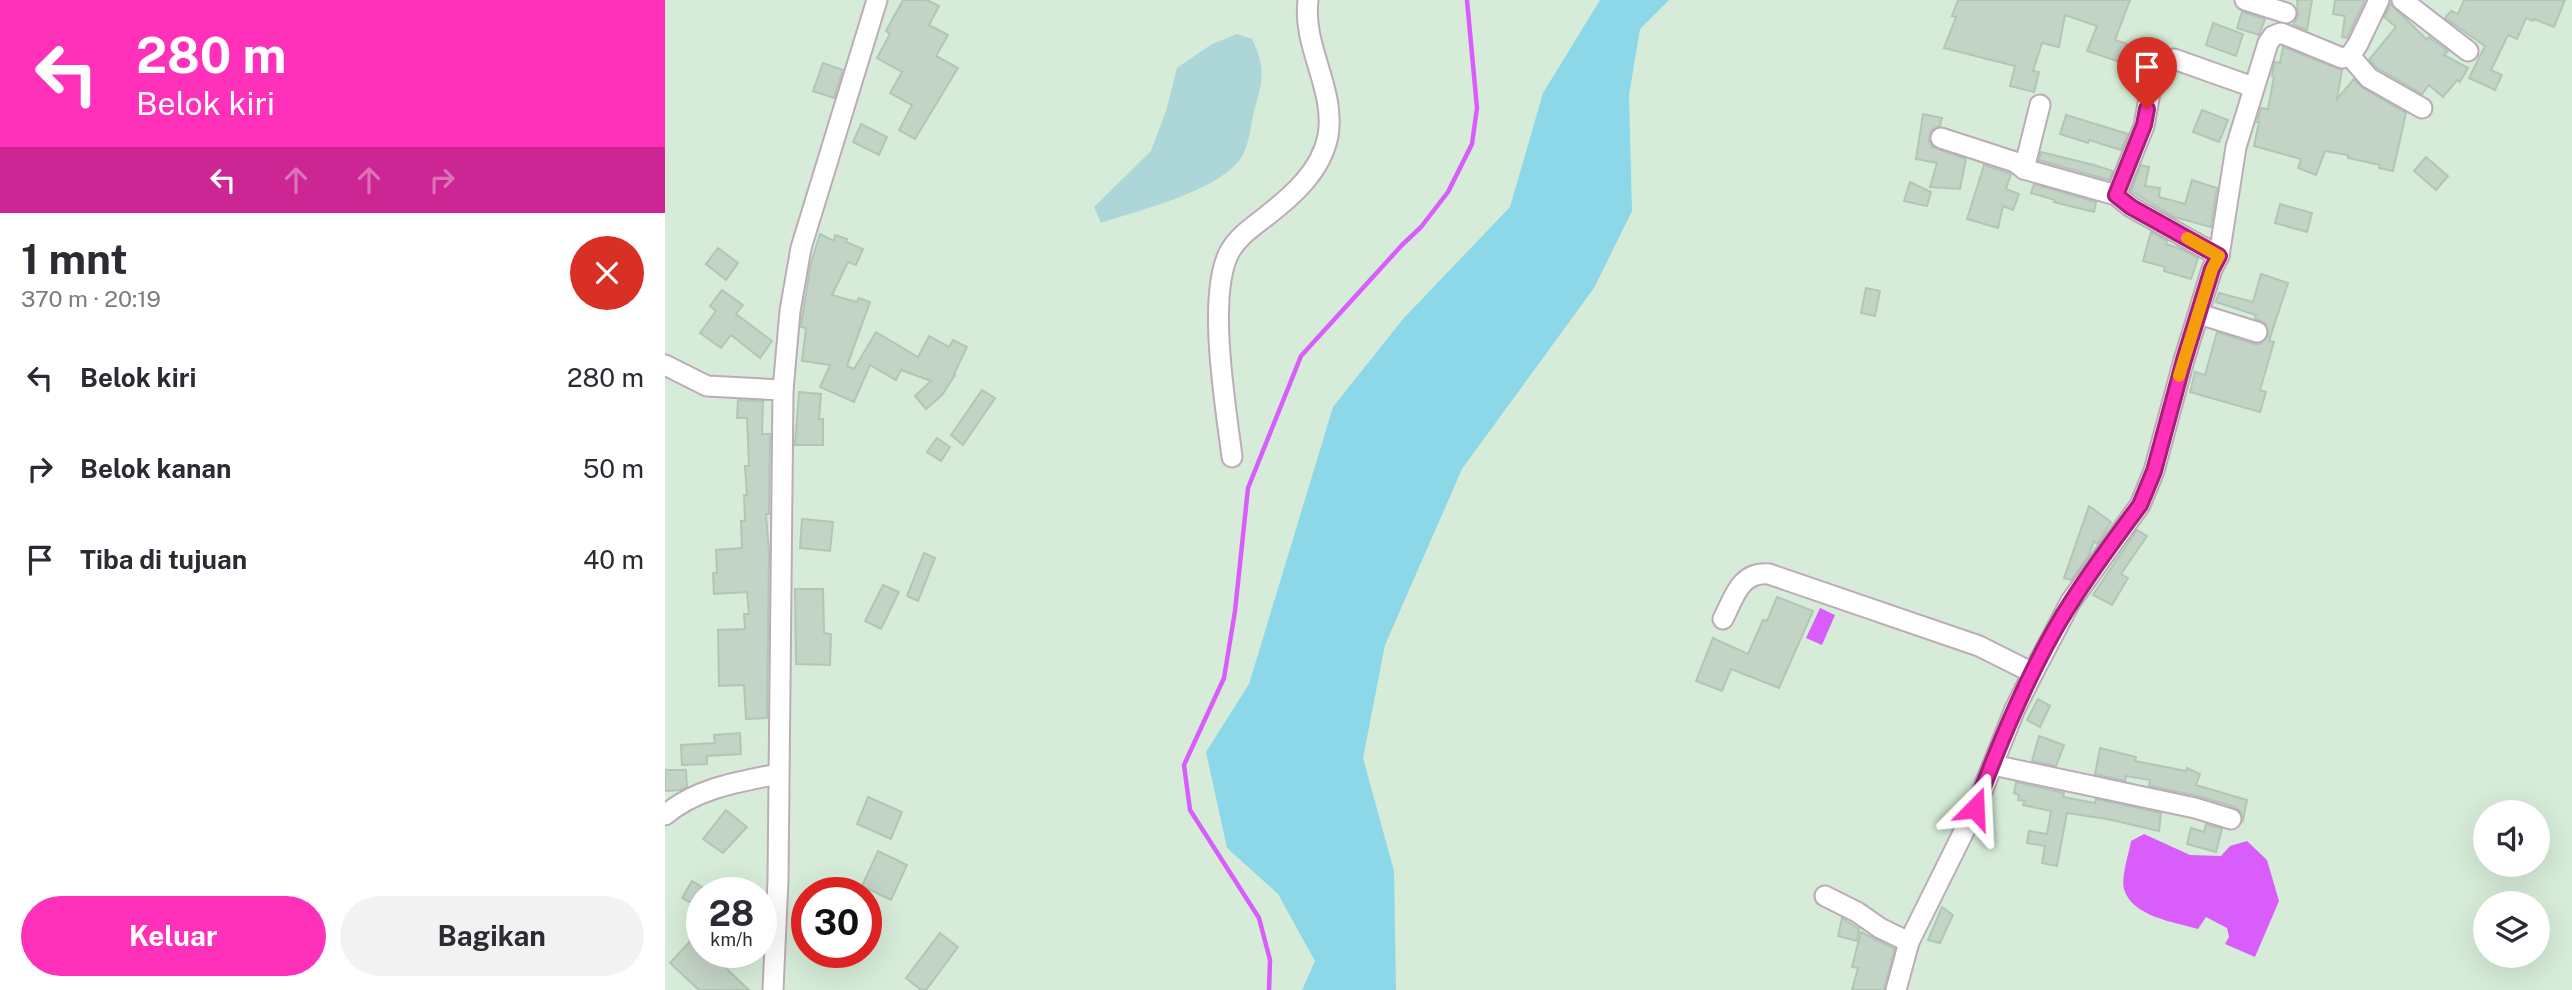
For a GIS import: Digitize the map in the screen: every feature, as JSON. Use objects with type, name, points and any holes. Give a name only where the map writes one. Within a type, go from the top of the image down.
[{"type":"street","points":[[773,990],[778,880],[783,390],[790,310],[801,248],[877,0]]},
{"type":"street","points":[[1232,457],[1220,358],[1219,300],[1223,271],[1229,252],[1243,235],[1304,183],[1328,138],[1330,110],[1310,33],[1308,0]]},
{"type":"street","points":[[1896,990],[1909,942],[1975,808],[2033,673],[2071,601],[2140,505],[2154,471],[2184,360],[2212,269],[2219,256],[2236,147],[2262,56],[2285,6],[2245,0]]},
{"type":"street","points":[[2273,36],[2288,34],[2342,58],[2350,56],[2379,0]]},
{"type":"street","points":[[2402,0],[2468,51]]},
{"type":"street","points":[[2350,56],[2362,72],[2377,84],[2422,108]]},
{"type":"street","points":[[2116,195],[2144,125],[2153,76],[2162,62],[2174,59],[2253,87]]},
{"type":"street","points":[[2024,169],[2039,105]]},
{"type":"street","points":[[1941,138],[2015,162],[2024,169],[2116,195],[2131,207],[2219,256]]},
{"type":"street","points":[[2199,314],[2257,332]]},
{"type":"street","points":[[665,365],[691,380],[714,388],[783,390]]},
{"type":"street","points":[[1723,619],[1746,578],[1757,573],[1769,573],[1979,646],[2033,673]]},
{"type":"street","points":[[1993,765],[2195,808],[2231,819]]},
{"type":"street","points":[[665,815],[705,791],[778,774]]},
{"type":"street","points":[[1825,896],[1909,942]]},
{"type":"shaded area","points":[[1600,0],[1669,0],[1640,29],[1629,95],[1632,211],[1594,288],[1462,469],[1385,645],[1363,758],[1394,871],[1396,990],[1302,990],[1315,961],[1278,894],[1227,848],[1206,752],[1249,684],[1333,407],[1403,319],[1510,207],[1543,93]]},
{"type":"shaded area","points":[[1237,34],[1252,39],[1262,75],[1248,142],[1241,158],[1230,170],[1196,190],[1101,223],[1094,207],[1151,151],[1166,111],[1177,68],[1212,44]]},
{"type":"shaded area","points":[[1820,608],[1835,615],[1822,645],[1806,638]]},
{"type":"shaded area","points":[[2144,834],[2190,855],[2221,856],[2230,846],[2247,841],[2267,860],[2279,901],[2255,957],[2225,944],[2229,937],[2227,928],[2206,917],[2198,929],[2155,917],[2136,906],[2124,889],[2124,878],[2131,841]]},
{"type":"building","points":[[903,0],[927,0],[939,6],[929,25],[948,35],[936,56],[958,68],[915,139],[899,130],[912,105],[890,93],[902,72],[877,58],[890,34],[886,31]]},
{"type":"building","points":[[1958,0],[2130,0],[2115,40],[2149,51],[2141,69],[2087,51],[2097,26],[2065,15],[2059,47],[2042,43],[2033,71],[2039,72],[2034,92],[2010,86],[2015,66],[1944,48],[1956,17],[1952,16]]},
{"type":"building","points":[[2297,0],[2312,0],[2307,30],[2293,25],[2298,16]]},
{"type":"building","points":[[2335,0],[2365,0],[2347,38],[2342,37],[2345,16],[2333,14]]},
{"type":"building","points":[[2464,0],[2565,0],[2554,27],[2526,18],[2517,39],[2508,35],[2491,70],[2502,75],[2495,90],[2469,78],[2485,46],[2445,18],[2451,11],[2458,14]]},
{"type":"building","points":[[2391,4],[2427,40],[2429,37],[2448,51],[2444,55],[2468,68],[2460,82],[2457,80],[2443,97],[2429,85],[2422,94],[2377,68],[2369,60],[2396,27],[2384,17]]},
{"type":"building","points":[[2242,12],[2265,19],[2259,35],[2237,28]]},
{"type":"building","points":[[2213,23],[2243,34],[2236,56],[2206,45]]},
{"type":"building","points":[[2283,47],[2342,70],[2337,99],[2354,79],[2363,88],[2406,113],[2393,171],[2379,168],[2380,165],[2348,158],[2348,155],[2325,151],[2316,175],[2298,168],[2301,159],[2254,146],[2261,108],[2268,109],[2273,68],[2275,62],[2280,63]]},
{"type":"building","points":[[823,63],[843,70],[834,98],[813,91]]},
{"type":"building","points":[[2202,110],[2228,120],[2219,142],[2193,132]]},
{"type":"building","points":[[1923,114],[1942,118],[1940,126],[1930,134],[1932,147],[1966,159],[1960,189],[1930,187],[1937,163],[1916,159]]},
{"type":"building","points":[[2066,115],[2128,134],[2121,150],[2060,134]]},
{"type":"building","points":[[861,124],[887,137],[879,155],[853,142]]},
{"type":"building","points":[[2041,152],[2113,171],[2109,180],[2039,160]]},
{"type":"building","points":[[2426,157],[2448,176],[2436,190],[2414,171]]},
{"type":"building","points":[[1984,165],[2011,174],[2006,189],[2019,194],[2013,210],[2003,206],[1998,228],[1967,219]]},
{"type":"building","points":[[2141,165],[2149,167],[2145,186],[2160,188],[2159,197],[2185,204],[2192,180],[2217,188],[2211,227],[2174,217],[2131,191]]},
{"type":"building","points":[[1910,182],[1931,192],[1927,206],[1904,201]]},
{"type":"building","points":[[2034,184],[2096,202],[2094,212],[2031,193]]},
{"type":"building","points":[[2280,204],[2312,213],[2307,232],[2275,223]]},
{"type":"building","points":[[2151,232],[2167,241],[2166,244],[2198,258],[2191,279],[2164,271],[2165,267],[2143,261]]},
{"type":"building","points":[[820,234],[834,241],[835,235],[847,239],[846,242],[863,249],[856,265],[848,262],[832,295],[857,302],[859,298],[870,302],[847,366],[854,369],[876,332],[918,357],[929,336],[949,347],[953,340],[967,347],[955,375],[942,395],[926,409],[915,396],[931,381],[901,370],[896,380],[870,365],[854,402],[820,387],[830,365],[802,361],[806,328],[801,327],[802,318],[811,263]]},
{"type":"building","points":[[718,248],[738,263],[726,280],[706,264]]},
{"type":"building","points":[[2261,274],[2288,283],[2269,341],[2274,342],[2260,390],[2266,392],[2260,412],[2190,392],[2195,372],[2205,375],[2217,332],[2254,344],[2260,344],[2268,336],[2266,324],[2255,318],[2256,315],[2216,302],[2219,293],[2253,302]]},
{"type":"building","points":[[1866,288],[1880,291],[1875,316],[1861,313]]},
{"type":"building","points":[[722,290],[743,305],[736,314],[772,341],[760,358],[731,335],[721,348],[700,333],[716,311],[710,306]]},
{"type":"building","points":[[982,390],[995,398],[963,445],[951,435]]},
{"type":"building","points":[[799,392],[821,394],[819,419],[823,419],[823,445],[795,445]]},
{"type":"building","points":[[738,400],[763,401],[762,434],[770,434],[769,514],[766,514],[769,551],[767,718],[746,719],[744,685],[719,686],[718,630],[745,629],[744,614],[749,614],[747,592],[714,594],[716,550],[742,548],[741,521],[745,521],[744,495],[747,495],[745,466],[749,466],[747,418],[737,418]]},
{"type":"building","points":[[937,438],[950,447],[941,461],[927,452]]},
{"type":"building","points":[[2089,506],[2111,522],[2097,544],[2094,541],[2089,555],[2071,580],[2064,578]]},
{"type":"building","points":[[802,519],[833,522],[830,551],[800,548]]},
{"type":"building","points":[[2137,530],[2147,536],[2121,574],[2128,578],[2112,605],[2093,595]]},
{"type":"building","points":[[924,553],[935,558],[918,601],[907,596]]},
{"type":"building","points":[[883,585],[899,592],[881,629],[865,621]]},
{"type":"building","points":[[795,589],[823,589],[824,633],[831,634],[830,665],[796,664]]},
{"type":"building","points":[[1777,597],[1813,611],[1779,688],[1731,669],[1722,691],[1696,681],[1713,638],[1748,654]]},
{"type":"building","points":[[2038,699],[2050,706],[2040,727],[2027,720]]},
{"type":"building","points":[[740,733],[741,754],[707,756],[707,764],[682,765],[681,745],[715,743],[714,735]]},
{"type":"building","points":[[2039,736],[2064,745],[2056,766],[2032,761]]},
{"type":"building","points":[[2100,748],[2136,757],[2135,761],[2186,771],[2187,768],[2200,774],[2196,785],[2247,800],[2243,820],[2240,811],[2235,807],[2149,786],[2150,780],[2126,776],[2125,781],[2095,774]]},
{"type":"building","points":[[665,770],[686,770],[687,787],[665,791]]},
{"type":"building","points":[[2016,782],[2064,793],[2063,797],[2095,803],[2096,799],[2161,813],[2159,831],[2067,813],[2057,866],[2042,863],[2045,846],[2027,843],[2029,831],[2047,834],[2051,811],[2023,805],[2025,801],[2018,800],[2019,795],[2014,793]]},
{"type":"building","points":[[868,797],[902,812],[891,839],[857,824]]},
{"type":"building","points":[[726,810],[747,827],[723,853],[703,839]]},
{"type":"building","points":[[2206,824],[2222,829],[2216,852],[2187,844],[2191,828],[2204,832]]},
{"type":"building","points":[[878,851],[907,865],[891,900],[882,896],[882,877],[866,877]]},
{"type":"building","points":[[1942,907],[1953,915],[1940,943],[1928,940]]},
{"type":"building","points":[[1842,918],[1859,929],[1857,941],[1838,936]]},
{"type":"building","points":[[1861,932],[1895,949],[1884,990],[1852,990],[1858,968],[1852,967]]},
{"type":"building","points":[[940,933],[958,947],[926,990],[921,990],[906,978]]},
{"type":"building","points":[[686,946],[686,968],[726,968],[749,990],[699,990],[670,963]]},
{"type":"waterway","points":[[1269,990],[1270,960],[1259,918],[1190,810],[1184,765],[1224,678],[1235,611],[1248,488],[1301,356],[1421,227],[1448,192],[1472,144],[1477,108],[1467,0]]},
{"type":"slow traffic","points":[[2179,376],[2212,269],[2219,256],[2187,238]]},
{"type":"route","points":[[1975,808],[2015,709],[2071,601],[2140,505],[2154,471],[2184,360],[2212,269],[2219,256],[2131,207],[2116,195],[2144,125],[2147,109]]}]
